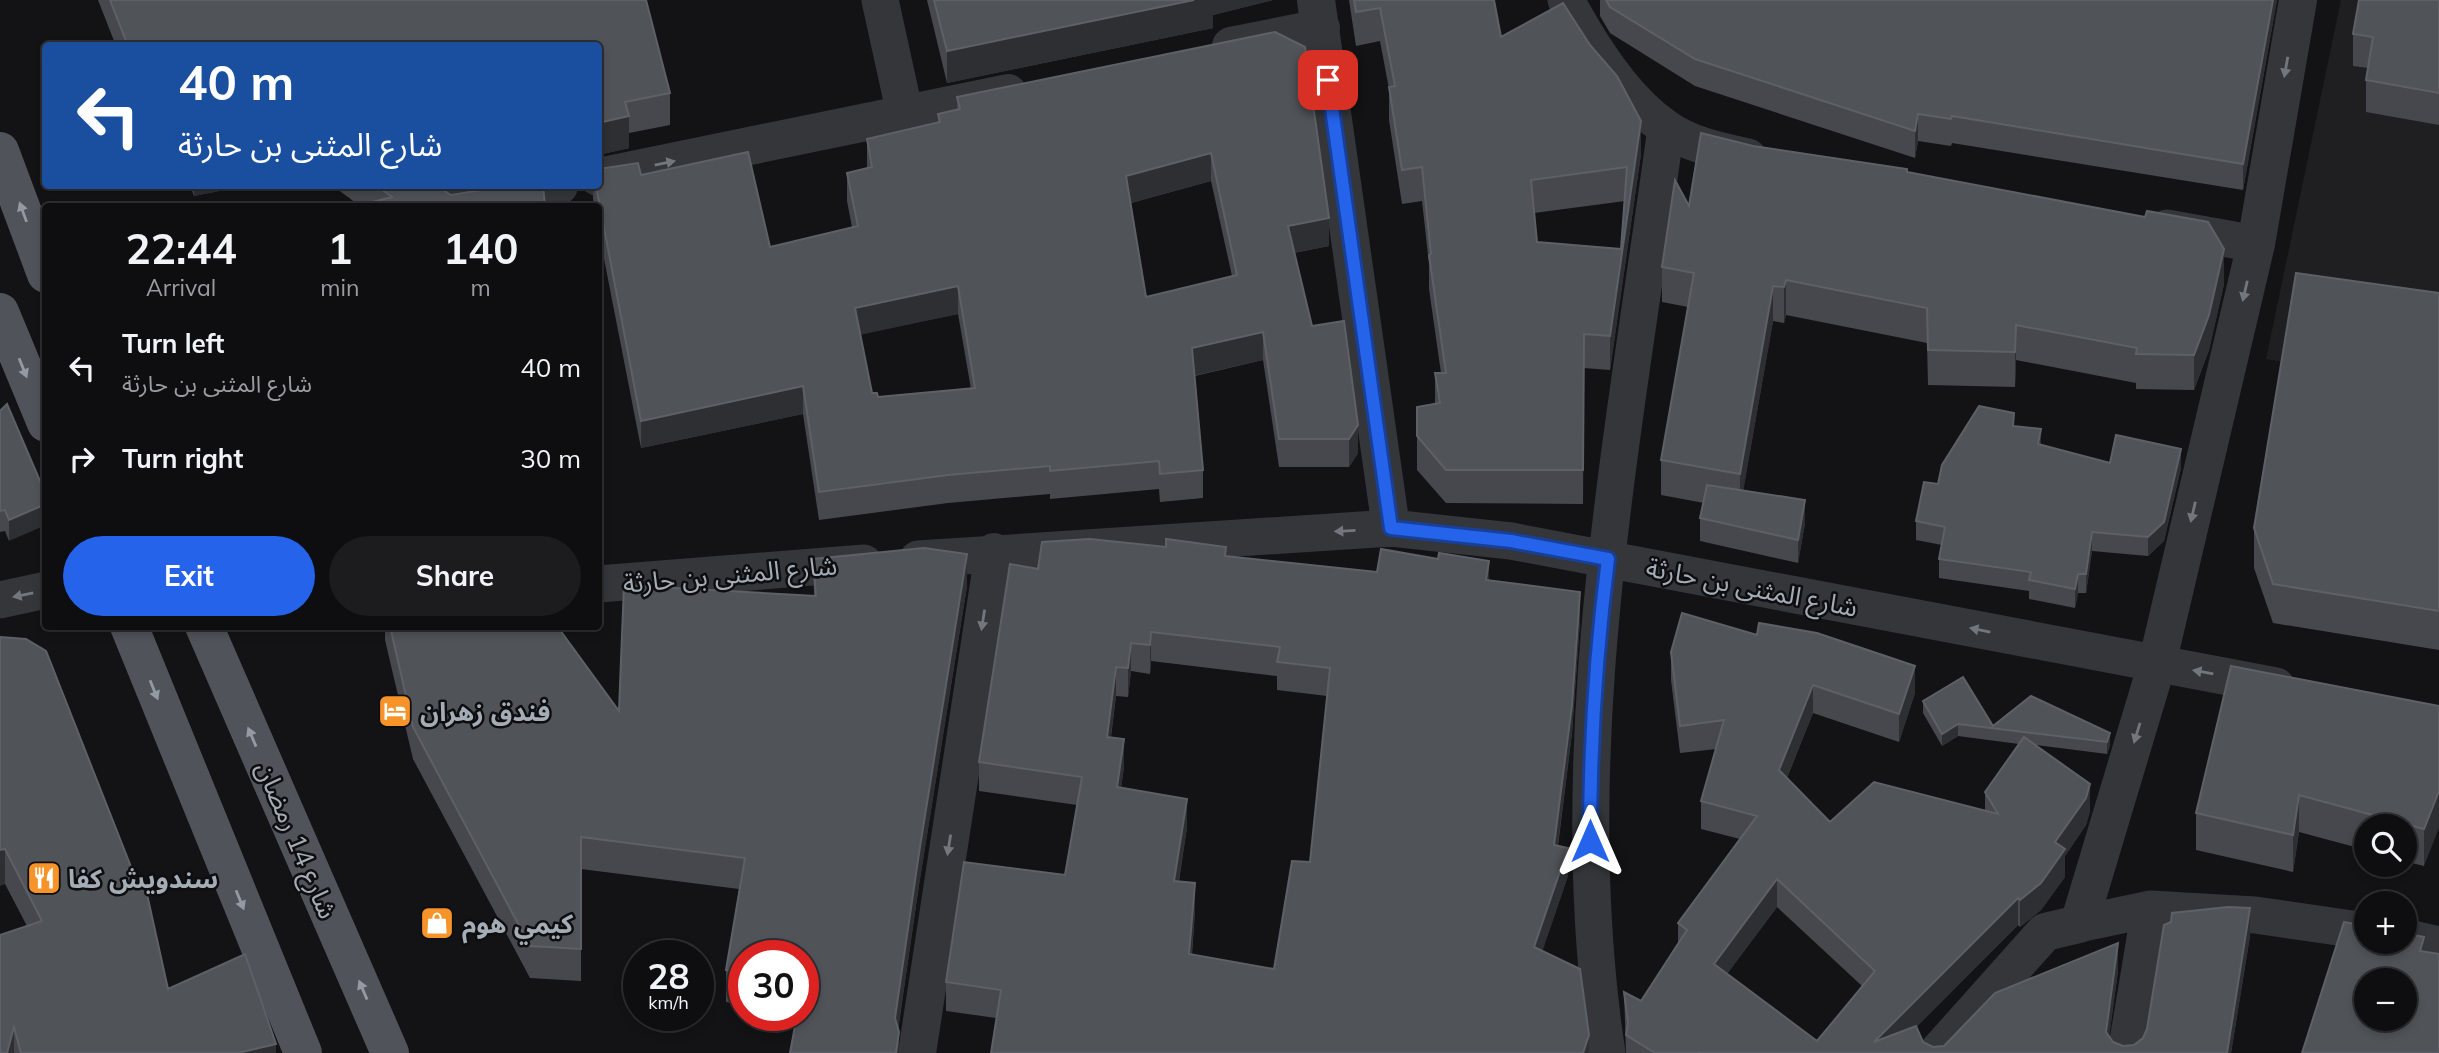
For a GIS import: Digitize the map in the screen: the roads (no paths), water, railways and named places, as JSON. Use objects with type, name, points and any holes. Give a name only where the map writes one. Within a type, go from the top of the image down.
[{"type":"main road","points":[[0,151],[42,263]]},
{"type":"main road","points":[[0,312],[42,413]]},
{"type":"main road","points":[[131,630],[303,1053]]},
{"type":"main road","name":"شارع 14 رمضان","points":[[206,630],[390,1053]]},
{"type":"street","points":[[880,0],[905,114]]},
{"type":"street","points":[[1566,0],[1588,40],[1623,86],[1666,128],[1708,148],[1779,163]]},
{"type":"street","points":[[2079,924],[2157,664],[2256,244],[2298,0]]},
{"type":"street","points":[[1200,53],[1318,14],[1391,528]]},
{"type":"street","points":[[602,176],[1039,86]]},
{"type":"street","points":[[1607,1053],[1594,933],[1590,814],[1597,653],[1666,128]]},
{"type":"street","points":[[472,203],[544,189]]},
{"type":"street","points":[[2135,223],[2256,244]]},
{"type":"street","name":"شارع المثنى بن حارثة","points":[[602,584],[994,552],[1391,528],[1511,541],[2305,691]]},
{"type":"street","points":[[917,1053],[994,552]]},
{"type":"street","points":[[0,600],[42,591]]},
{"type":"street","points":[[2126,1053],[2150,909]]},
{"type":"street","points":[[1937,1053],[2045,932],[2150,909],[2255,915],[2354,929]]},
{"type":"street","points":[[2417,940],[2439,945]]},
{"type":"place","name":"فندق زهران","points":[[395,711]]},
{"type":"place","name":"سندويش كفا","points":[[44,878]]},
{"type":"place","name":"كيمي هوم","points":[[437,923]]}]
